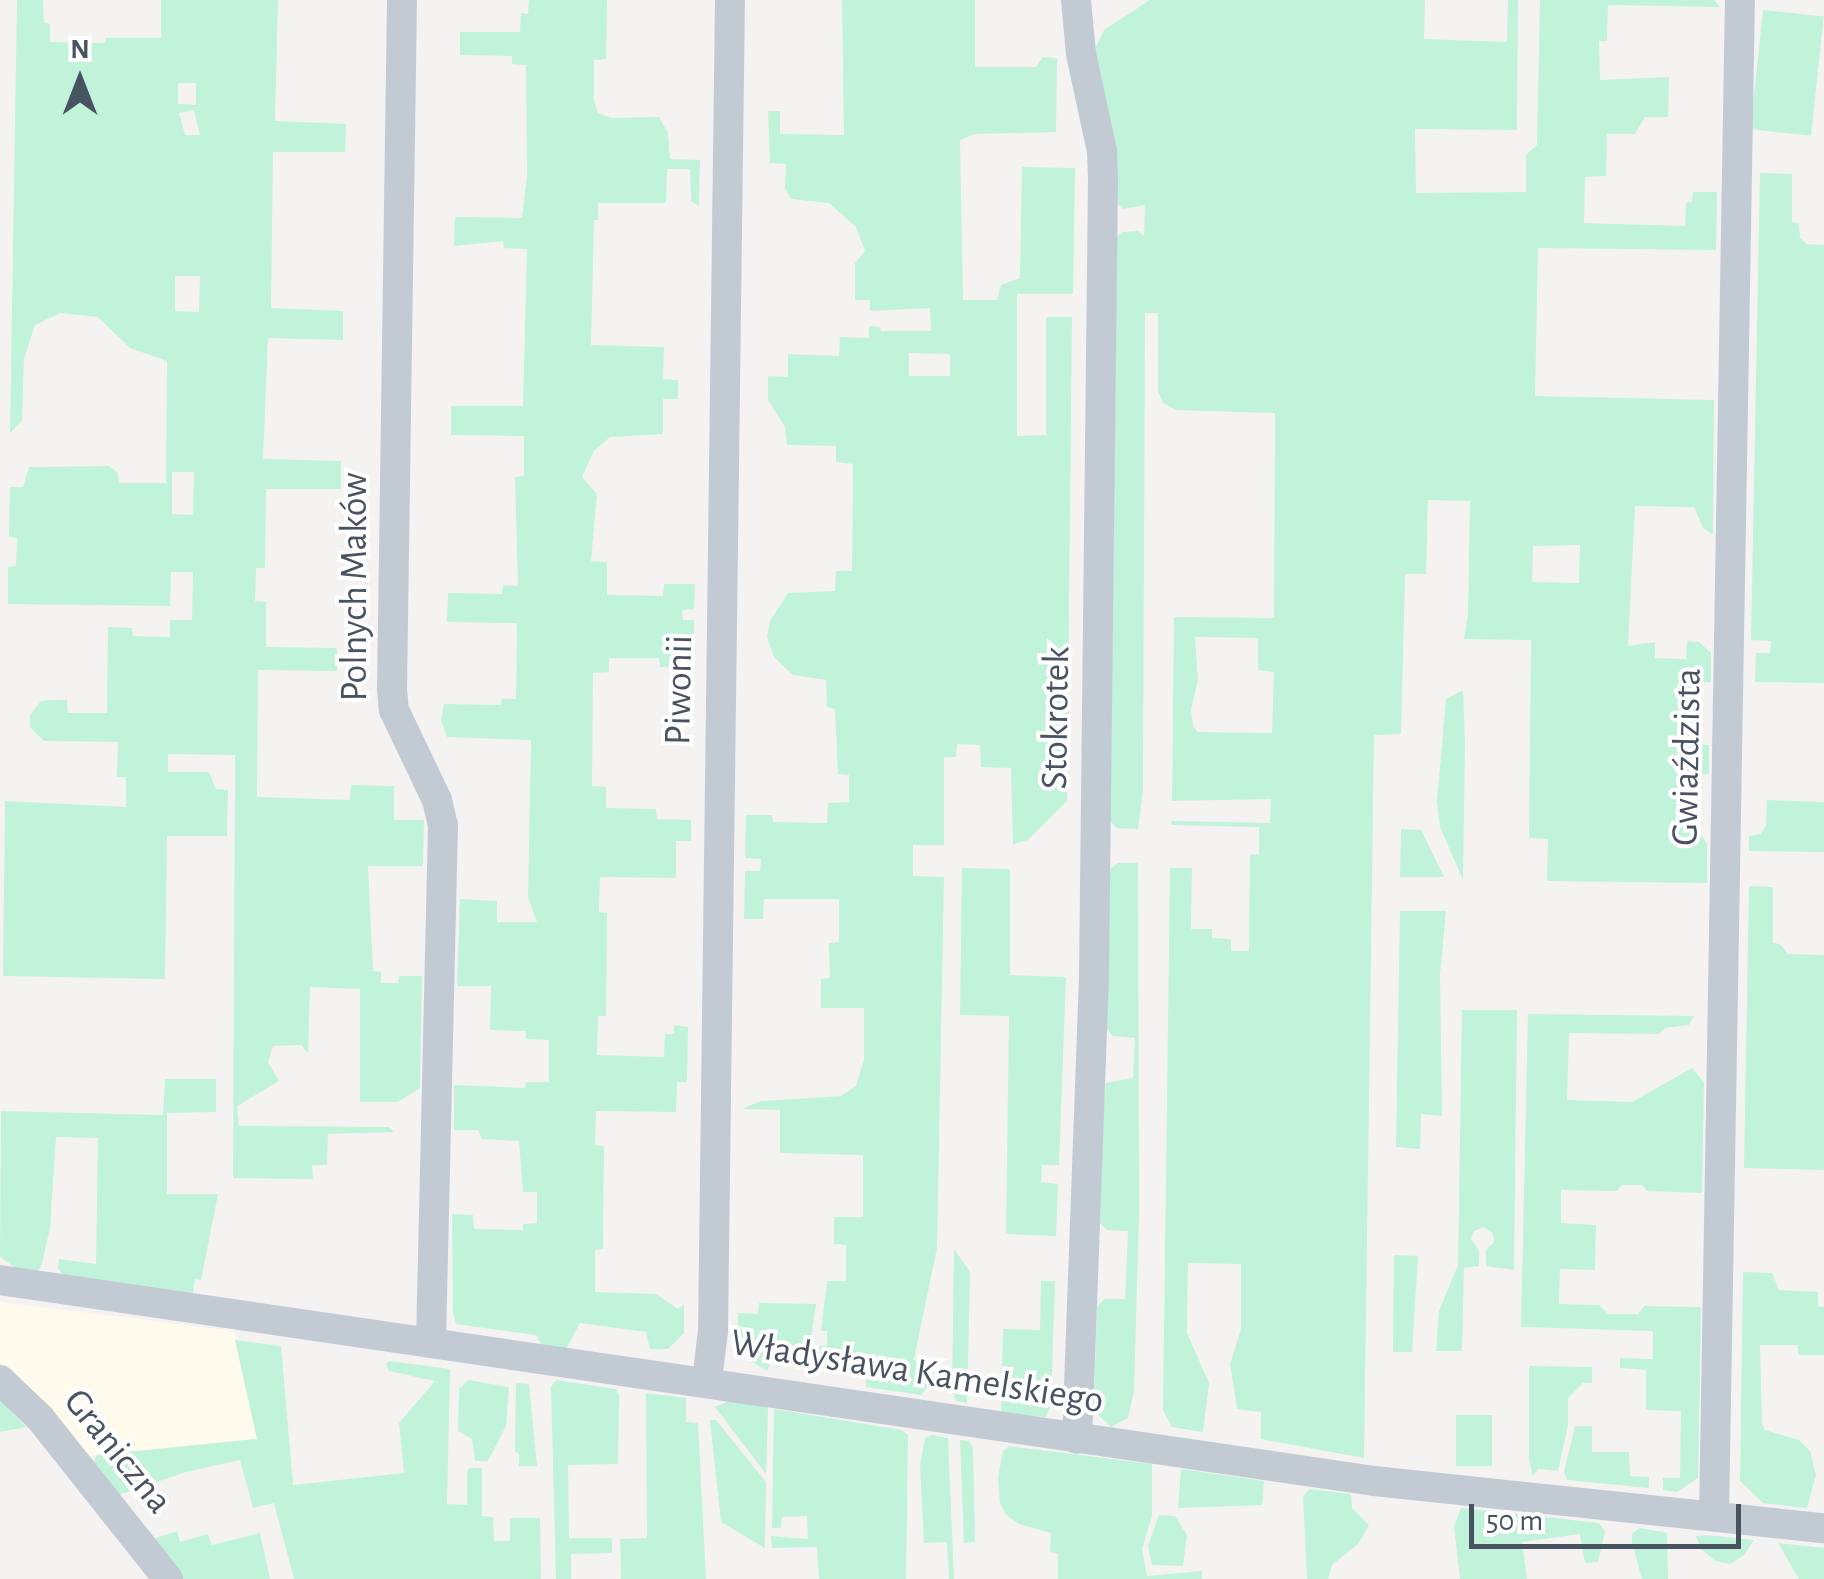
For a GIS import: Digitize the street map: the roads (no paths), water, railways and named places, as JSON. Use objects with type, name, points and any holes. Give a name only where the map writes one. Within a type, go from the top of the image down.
[{"type":"street","name":"Polnych Maków","points":[[402,0],[392,688],[394,710],[437,800],[442,825],[430,1342]]},
{"type":"street","name":"Piwonii","points":[[708,1381],[713,1331],[730,0]]},
{"type":"street","name":"Stokrotek","points":[[1076,0],[1104,180],[1094,977],[1077,1439]]},
{"type":"street","name":"Gwiaździsta","points":[[1714,1516],[1740,0]]},
{"type":"street","name":"Władysława Kamelskiego","points":[[0,1280],[1391,1483],[1824,1528]]},
{"type":"street","name":"Graniczna","points":[[0,1380],[40,1418],[168,1579]]}]
